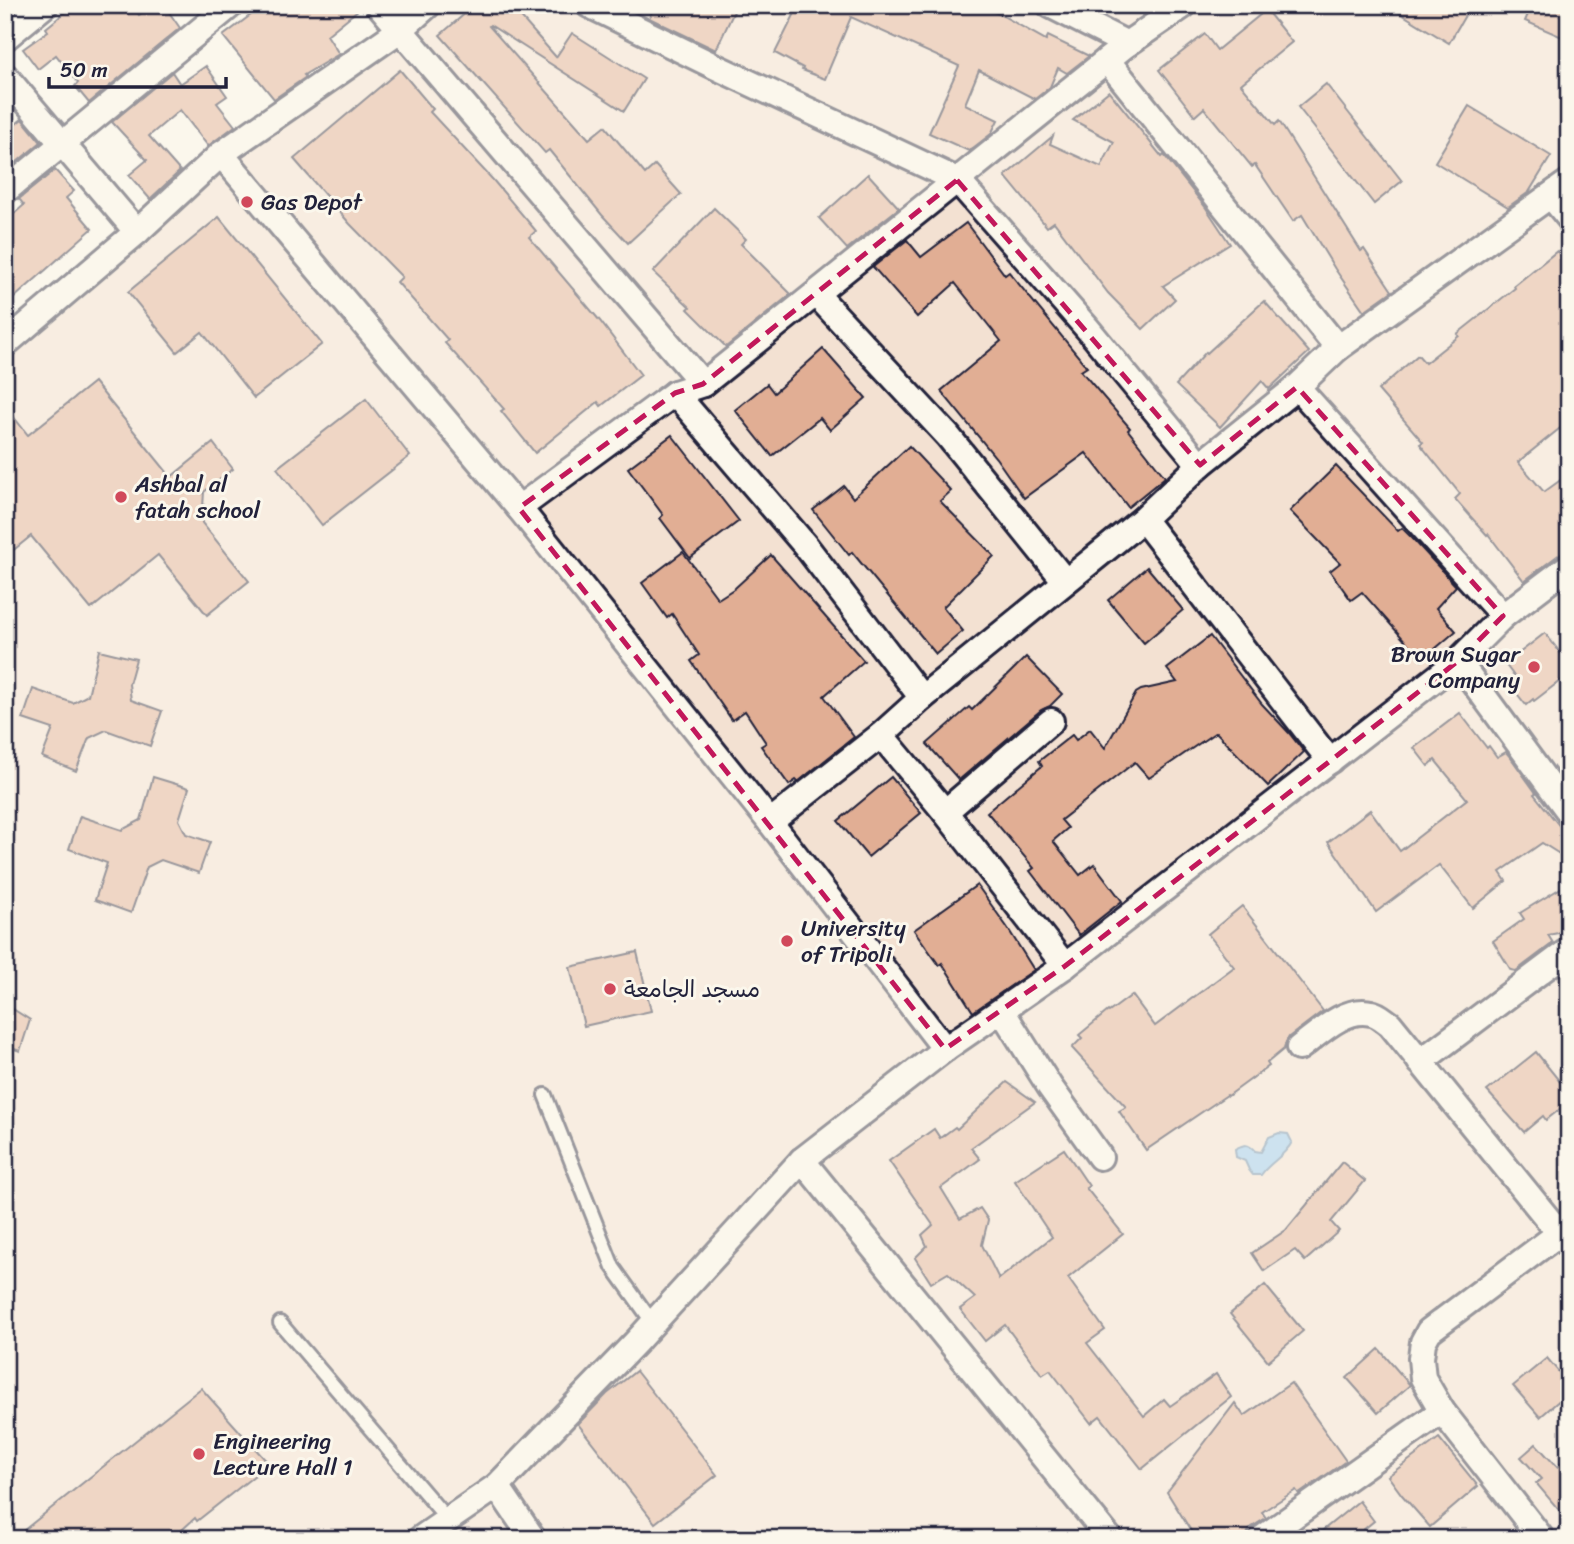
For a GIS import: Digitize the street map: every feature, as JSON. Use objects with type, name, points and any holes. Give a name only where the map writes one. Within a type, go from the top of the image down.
[{"type":"street","points":[[5,38],[45,5]]},
{"type":"street","points":[[5,191],[231,5]]},
{"type":"street","points":[[379,5],[703,384]]},
{"type":"street","points":[[5,344],[136,232],[221,154],[400,30],[428,5]]},
{"type":"street","points":[[589,5],[957,180],[1087,328],[1200,465]]},
{"type":"street","points":[[1050,5],[1127,44]]},
{"type":"street","points":[[519,508],[675,393],[703,384],[1127,44],[1184,5]]},
{"type":"street","points":[[1107,60],[1338,348]]},
{"type":"street","points":[[5,76],[136,232]]},
{"type":"street","points":[[221,154],[519,508],[770,822],[945,1049]]},
{"type":"street","points":[[770,822],[881,735],[1065,580],[1143,519],[1200,465],[1297,387],[1338,348],[1560,189],[1569,218]]},
{"type":"street","points":[[816,294],[948,436],[1065,580]]},
{"type":"street","points":[[1297,387],[1503,616]]},
{"type":"street","points":[[675,393],[805,545],[922,698]]},
{"type":"street","points":[[1143,519],[1330,761]]},
{"type":"street","points":[[420,1539],[497,1486],[653,1323],[802,1160],[945,1049],[1065,966],[1330,761],[1458,661],[1503,616],[1569,566]]},
{"type":"street","points":[[1458,661],[1564,796]]},
{"type":"street","points":[[945,812],[1051,721]]},
{"type":"street","points":[[881,735],[1065,966]]},
{"type":"street","points":[[1420,1062],[1569,950]]},
{"type":"street","points":[[1002,1011],[1050,1087],[1100,1157]]},
{"type":"street","points":[[1299,1048],[1347,1014],[1372,1013],[1390,1024],[1566,1235],[1429,1331],[1423,1342],[1421,1358],[1423,1378],[1442,1411],[1542,1539]]},
{"type":"street","points":[[802,1160],[1110,1539]]},
{"type":"street","points":[[1261,1539],[1442,1411]]},
{"type":"street","points":[[497,1486],[533,1539]]},
{"type":"lane","points":[[545,1095],[613,1267],[653,1323]]},
{"type":"lane","points":[[280,1323],[448,1520]]},
{"type":"highlighted area","points":[[957,180],[1200,465],[1297,387],[1503,616],[1458,661],[1330,761],[1065,966],[945,1049],[519,508],[675,393],[703,384]]},
{"type":"shaded area","name":"University of Tripoli","points":[[428,5],[1569,5],[1569,1539],[5,1539],[5,344],[137,232]]},
{"type":"water","points":[[1279,1133],[1288,1134],[1292,1142],[1289,1147],[1261,1175],[1253,1175],[1245,1161],[1236,1157],[1235,1149],[1246,1145],[1261,1152],[1269,1137]]},
{"type":"building","points":[[74,5],[132,5],[139,15],[154,5],[164,5],[180,28],[89,103],[75,86],[78,83],[56,55],[38,69],[23,49],[48,31],[46,28]]},
{"type":"building","points":[[264,5],[364,5],[327,35],[339,54],[304,75],[306,77],[274,99],[223,36]]},
{"type":"building","points":[[459,5],[510,5],[556,57],[572,33],[644,79],[624,111],[489,26],[589,139],[605,126],[645,174],[655,165],[681,194],[628,243],[549,150],[545,153],[440,35],[468,11]]},
{"type":"building","points":[[655,5],[737,5],[716,50],[649,18]]},
{"type":"building","points":[[799,5],[979,5],[1046,40],[1048,36],[1089,56],[1067,73],[1058,68],[1050,87],[1035,99],[979,70],[965,104],[998,120],[991,134],[969,151],[929,133],[959,66],[851,17],[825,79],[802,70],[803,68],[775,53]]},
{"type":"building","points":[[1387,5],[1471,5],[1449,43]]},
{"type":"building","points":[[1532,5],[1569,5],[1569,40],[1525,21]]},
{"type":"building","points":[[1266,10],[1292,42],[1241,84],[1275,125],[1279,121],[1361,251],[1364,249],[1392,291],[1364,311],[1302,215],[1293,221],[1255,165],[1252,167],[1204,108],[1195,116],[1159,70],[1205,34],[1217,50]]},
{"type":"building","points":[[206,66],[227,96],[217,103],[235,126],[208,146],[180,110],[149,136],[180,171],[150,199],[129,175],[147,160],[112,122],[172,72],[180,84]]},
{"type":"building","points":[[400,70],[433,109],[430,112],[536,231],[529,237],[600,321],[641,375],[601,406],[598,402],[535,453],[501,411],[504,409],[445,343],[448,340],[397,282],[402,277],[350,224],[294,159]]},
{"type":"building","points":[[1326,84],[1402,181],[1374,204],[1298,107]]},
{"type":"building","points":[[1109,91],[1206,208],[1230,244],[1163,286],[1175,299],[1143,329],[1108,293],[1054,222],[1047,227],[1005,176],[1053,136],[1050,144],[1101,167],[1114,142],[1073,120]]},
{"type":"building","points":[[1469,106],[1551,156],[1529,192],[1508,207],[1435,162]]},
{"type":"building","points":[[22,119],[41,142],[5,172],[5,133]]},
{"type":"building","points":[[55,170],[74,191],[66,198],[92,229],[5,306],[5,222],[24,205],[19,199]]},
{"type":"building","points":[[868,174],[899,208],[847,249],[819,218]]},
{"type":"building","points":[[714,208],[746,239],[741,244],[791,294],[726,347],[688,309],[690,307],[653,272]]},
{"type":"building","points":[[219,217],[322,344],[254,398],[202,332],[177,352],[128,292]]},
{"type":"building","points":[[966,223],[1005,275],[1009,272],[1087,367],[1081,371],[1130,428],[1128,430],[1165,477],[1128,507],[1086,453],[1024,498],[996,458],[941,391],[1001,341],[955,283],[917,317],[873,267],[907,240],[921,257]]},
{"type":"building","points":[[1557,251],[1569,266],[1569,421],[1518,462],[1544,492],[1569,474],[1569,547],[1524,581],[1488,534],[1455,499],[1460,494],[1420,444],[1423,442],[1378,390],[1418,355],[1425,363]]},
{"type":"building","points":[[1264,301],[1309,352],[1269,389],[1262,381],[1220,427],[1176,385],[1206,352]]},
{"type":"building","points":[[823,349],[866,398],[830,430],[820,418],[772,456],[735,410],[767,384],[774,393]]},
{"type":"building","points":[[94,382],[171,477],[213,443],[233,469],[204,492],[202,523],[249,581],[207,615],[158,555],[91,609],[31,536],[5,557],[5,406],[28,435]]},
{"type":"building","points":[[366,399],[410,456],[322,525],[277,468]]},
{"type":"building","points":[[672,435],[739,521],[690,558],[660,518],[663,515],[628,468]]},
{"type":"building","points":[[909,446],[951,491],[940,501],[994,556],[943,607],[963,631],[936,654],[852,552],[849,555],[813,510],[844,486],[853,498]]},
{"type":"building","points":[[1336,466],[1398,531],[1402,528],[1412,538],[1456,586],[1436,608],[1456,631],[1422,660],[1362,592],[1351,600],[1330,571],[1340,563],[1290,511]]},
{"type":"building","points":[[683,552],[718,599],[735,588],[771,555],[864,661],[824,696],[854,737],[798,782],[796,780],[789,785],[761,746],[766,743],[745,711],[732,720],[691,661],[699,655],[672,614],[667,618],[642,583]]},
{"type":"building","points":[[1147,567],[1183,610],[1144,643],[1108,600]]},
{"type":"building","points":[[1545,633],[1569,664],[1569,674],[1526,705],[1507,681],[1514,676],[1505,664]]},
{"type":"building","points":[[1210,636],[1262,704],[1304,752],[1268,786],[1216,732],[1149,778],[1135,762],[1061,820],[1068,828],[1053,841],[1080,875],[1094,864],[1122,901],[1079,935],[1030,871],[1034,868],[987,812],[1042,766],[1039,761],[1072,735],[1076,740],[1090,729],[1105,748],[1136,693],[1177,682],[1167,669]]},
{"type":"building","points":[[99,650],[136,659],[129,684],[131,700],[162,711],[150,746],[106,730],[89,738],[76,771],[42,757],[53,729],[23,719],[33,689],[73,703],[88,695]]},
{"type":"building","points":[[1026,657],[1062,694],[959,780],[927,744],[969,707],[972,710]]},
{"type":"building","points":[[1460,713],[1497,757],[1506,752],[1511,758],[1536,793],[1534,794],[1569,838],[1569,860],[1542,843],[1500,872],[1506,881],[1473,908],[1439,865],[1376,912],[1328,842],[1370,810],[1400,851],[1467,799],[1435,760],[1428,766],[1414,748]]},
{"type":"building","points":[[153,777],[189,788],[179,820],[186,834],[210,842],[199,873],[161,860],[147,867],[131,913],[95,900],[107,863],[69,849],[80,816],[122,830],[141,820]]},
{"type":"building","points":[[891,777],[921,813],[868,857],[838,821]]},
{"type":"building","points":[[1569,883],[1569,931],[1548,935],[1553,943],[1516,971],[1511,970],[1493,941],[1524,919],[1520,913]]},
{"type":"building","points":[[977,885],[1034,970],[973,1012],[942,963],[939,965],[914,930]]},
{"type":"building","points":[[1242,906],[1323,1011],[1289,1037],[1284,1049],[1267,1063],[1269,1066],[1146,1150],[1119,1111],[1126,1107],[1072,1048],[1082,1038],[1079,1035],[1132,995],[1155,1026],[1234,967],[1208,934]]},
{"type":"building","name":"مسجد الجامعة","points":[[637,952],[651,1011],[584,1026],[570,967]]},
{"type":"building","points":[[5,1004],[30,1020],[20,1051],[5,1046]]},
{"type":"building","points":[[1536,1052],[1569,1093],[1569,1102],[1546,1120],[1543,1116],[1524,1132],[1487,1091]]},
{"type":"building","points":[[1007,1082],[1035,1102],[971,1148],[980,1159],[941,1188],[960,1219],[980,1208],[988,1220],[982,1245],[999,1279],[1052,1237],[1015,1181],[1064,1149],[1089,1186],[1086,1188],[1123,1234],[1068,1278],[1105,1330],[1087,1343],[1144,1416],[1164,1399],[1170,1406],[1216,1374],[1231,1397],[1142,1469],[1100,1416],[1091,1423],[1050,1370],[1042,1375],[1005,1325],[985,1341],[960,1309],[975,1298],[948,1273],[931,1283],[915,1258],[927,1246],[922,1235],[933,1225],[889,1161],[934,1129],[940,1138],[955,1127],[957,1129]]},
{"type":"building","points":[[1342,1162],[1365,1181],[1331,1222],[1339,1231],[1305,1261],[1295,1250],[1264,1271],[1252,1253],[1286,1230]]},
{"type":"building","points":[[1265,1285],[1303,1331],[1268,1361],[1230,1314]]},
{"type":"building","points":[[1379,1349],[1410,1385],[1378,1413],[1347,1378]]},
{"type":"building","points":[[1547,1358],[1569,1384],[1569,1392],[1540,1417],[1513,1386]]},
{"type":"building","points":[[636,1371],[717,1475],[655,1523],[578,1424],[607,1394]]},
{"type":"building","points":[[1291,1383],[1346,1461],[1299,1494],[1296,1490],[1262,1512],[1266,1518],[1252,1527],[1246,1539],[1220,1535],[1214,1539],[1196,1539],[1167,1492],[1235,1403],[1244,1416]]},
{"type":"building","points":[[201,1388],[269,1464],[197,1521],[195,1518],[172,1539],[13,1539]]},
{"type":"building","points":[[1439,1438],[1478,1486],[1430,1527],[1388,1476]]},
{"type":"building","points":[[1536,1444],[1557,1467],[1569,1456],[1569,1522],[1536,1483],[1541,1479],[1521,1457]]},
{"type":"building","points":[[1359,1501],[1374,1521],[1352,1539],[1312,1539]]},
{"type":"place","name":"Gas Depot","points":[[247,202]]},
{"type":"place","name":"Ashbal al fatah school","points":[[121,497]]},
{"type":"place","name":"Brown Sugar Company","points":[[1534,667]]},
{"type":"place","name":"University of Tripoli","points":[[787,941]]},
{"type":"place","name":"مسجد الجامعة","points":[[610,989]]},
{"type":"place","name":"Engineering Lecture Hall 1","points":[[199,1454]]}]
